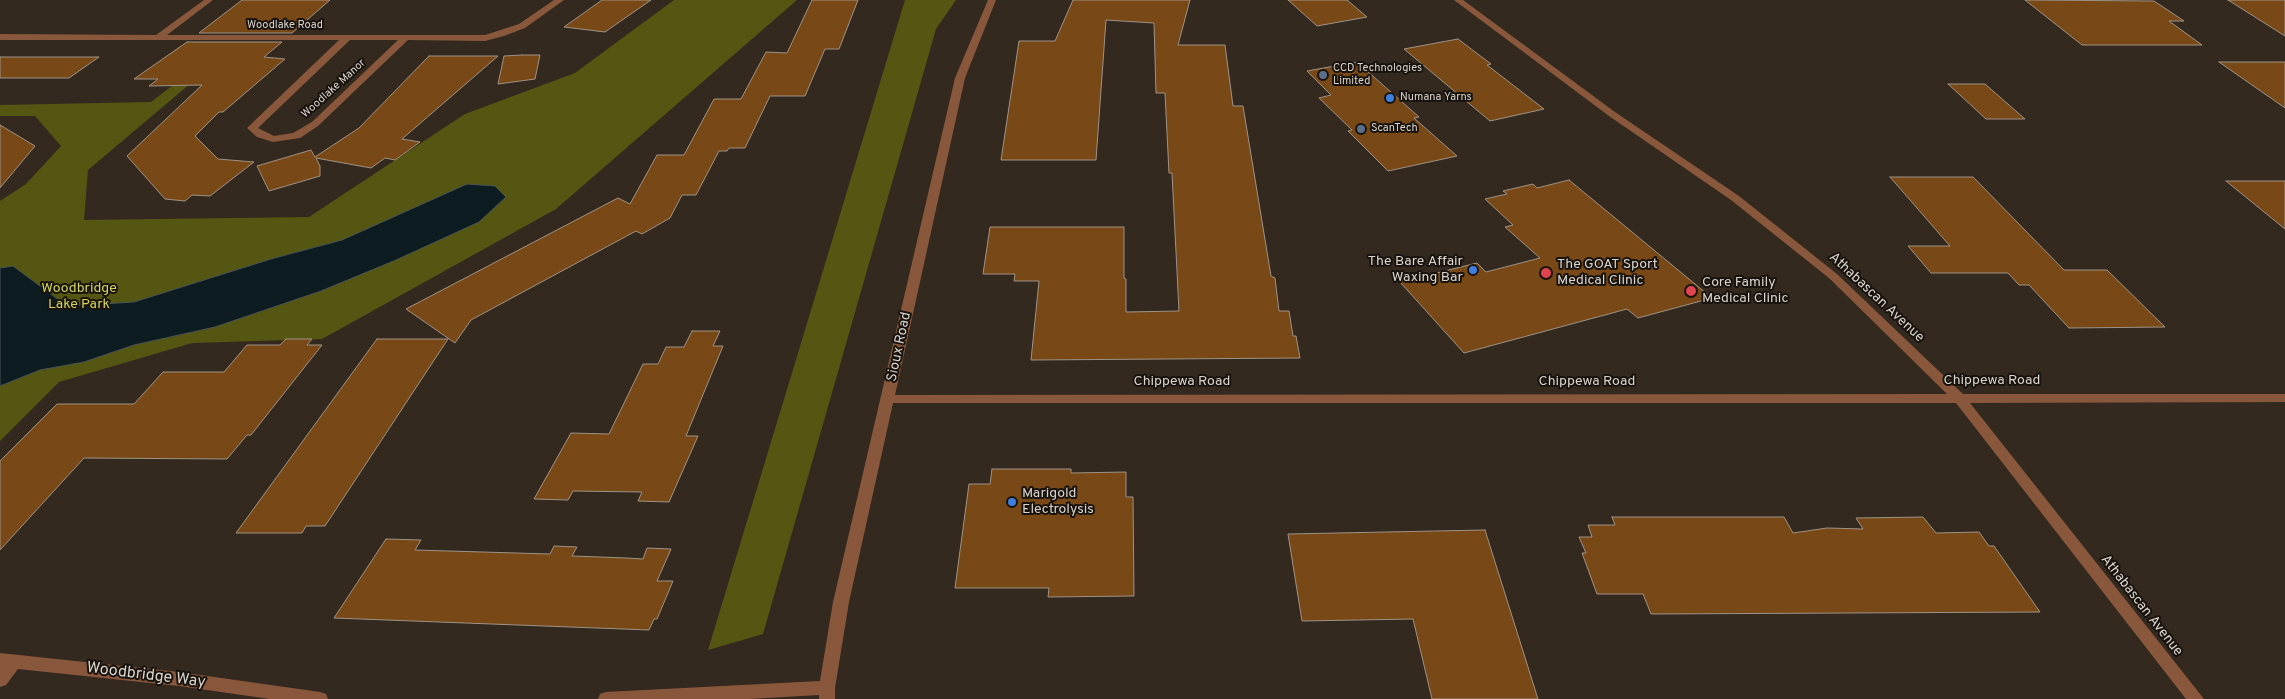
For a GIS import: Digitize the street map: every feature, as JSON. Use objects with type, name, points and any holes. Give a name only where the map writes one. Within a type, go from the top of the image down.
[{"type":"street","points":[[158,37],[209,0]]},
{"type":"street","name":"Woodlake Road","points":[[0,37],[484,38],[522,26],[560,0]]},
{"type":"street","name":"Sioux Road","points":[[827,693],[842,602],[960,78],[992,0]]},
{"type":"street","name":"Athabascan Avenue","points":[[1458,0],[1612,114],[1735,198],[1832,276],[1959,398],[2196,699]]},
{"type":"street","name":"Woodlake Manor","points":[[347,38],[252,128],[261,135],[273,139],[296,136],[316,124],[406,38]]},
{"type":"street","name":"Chippewa Road","points":[[889,399],[2285,398]]},
{"type":"street","points":[[0,680],[8,661]]},
{"type":"street","name":"Woodbridge Way","points":[[8,661],[179,680],[320,699]]},
{"type":"street","points":[[606,699],[827,693]]},
{"type":"green space","name":"Woodbridge Lake Park","points":[[674,0],[797,0],[556,209],[322,339],[192,343],[59,382],[0,441],[0,201],[26,184],[61,146],[35,116],[0,116],[0,105],[151,102],[219,50],[230,50],[88,170],[84,220],[309,217],[465,114],[575,73]]},
{"type":"green space","points":[[905,0],[956,0],[936,29],[763,634],[708,650]]},
{"type":"shaded area","points":[[467,184],[495,186],[506,197],[479,222],[396,260],[321,291],[215,327],[134,345],[84,362],[40,370],[0,386],[0,268],[13,266],[67,306],[134,302],[271,259],[342,240]]},
{"type":"building","points":[[242,0],[330,0],[292,33],[199,33]]},
{"type":"building","points":[[602,0],[651,0],[605,32],[564,27]]},
{"type":"building","points":[[812,0],[858,0],[839,49],[825,49],[805,96],[770,96],[745,148],[729,148],[727,151],[719,151],[696,195],[682,195],[670,218],[642,234],[636,231],[471,320],[455,343],[406,309],[618,198],[630,204],[657,155],[684,155],[714,99],[741,99],[766,52],[787,53]]},
{"type":"building","points":[[1073,0],[1190,0],[1178,45],[1225,45],[1233,106],[1243,106],[1271,276],[1275,278],[1279,311],[1289,311],[1293,336],[1296,336],[1300,358],[1031,360],[1039,281],[1014,281],[1015,274],[983,274],[990,227],[1124,227],[1126,312],[1179,311],[1172,173],[1169,173],[1165,93],[1156,93],[1154,23],[1106,20],[1096,160],[1001,160],[1019,41],[1055,41]]},
{"type":"building","points":[[1288,0],[1347,0],[1367,17],[1317,26]]},
{"type":"building","points":[[2025,0],[2154,1],[2184,21],[2169,21],[2202,45],[2082,45]]},
{"type":"building","points":[[2228,0],[2285,0],[2285,36]]},
{"type":"building","points":[[1458,39],[1491,64],[1487,65],[1544,109],[1490,121],[1404,49]]},
{"type":"building","points":[[187,42],[282,42],[264,57],[285,59],[223,112],[219,112],[195,136],[218,159],[254,162],[210,196],[192,195],[185,201],[165,199],[127,156],[202,85],[149,86],[158,79],[134,79]]},
{"type":"building","points":[[540,55],[535,79],[498,84],[504,56]]},
{"type":"building","points":[[429,56],[498,56],[402,139],[420,142],[395,160],[385,158],[371,168],[316,158],[320,166],[320,176],[269,191],[257,166],[311,150],[315,157],[359,128]]},
{"type":"building","points":[[0,57],[99,57],[69,78],[0,78]]},
{"type":"building","points":[[1357,62],[1419,117],[1414,118],[1457,156],[1388,171],[1348,131],[1352,130],[1319,98],[1331,95],[1307,71]]},
{"type":"building","points":[[2219,62],[2285,62],[2285,108]]},
{"type":"building","points":[[1948,84],[1985,84],[2025,119],[1986,119]]},
{"type":"building","points":[[0,125],[35,146],[0,188]]},
{"type":"building","points":[[1890,177],[1973,177],[2064,270],[2107,270],[2165,327],[2069,328],[2029,285],[2019,285],[2008,273],[1931,273],[1908,246],[1950,246]]},
{"type":"building","points":[[1569,180],[1712,298],[1638,318],[1627,309],[1464,353],[1400,282],[1477,263],[1486,272],[1540,258],[1505,227],[1513,225],[1485,199],[1507,194],[1503,191],[1533,184],[1537,188]]},
{"type":"building","points":[[2226,181],[2285,181],[2285,229]]},
{"type":"building","points":[[692,331],[720,331],[713,346],[723,346],[686,436],[698,436],[669,502],[638,501],[642,492],[573,491],[568,500],[534,499],[571,433],[609,434],[643,364],[658,364],[666,347],[684,347]]},
{"type":"building","points":[[286,339],[312,339],[307,345],[322,345],[251,435],[247,435],[227,459],[84,458],[0,550],[0,461],[57,404],[134,404],[163,372],[224,372],[247,345],[280,345]]},
{"type":"building","points":[[377,339],[448,339],[325,526],[306,526],[302,533],[236,533]]},
{"type":"building","points":[[992,469],[1071,469],[1071,473],[1126,472],[1126,497],[1133,497],[1134,596],[1048,597],[1049,588],[955,588],[969,484],[990,484]]},
{"type":"building","points":[[1612,517],[1784,517],[1793,533],[1827,528],[1863,529],[1856,518],[1923,517],[1936,533],[1979,532],[1989,546],[1994,546],[2040,612],[1651,614],[1643,594],[1597,594],[1582,553],[1586,553],[1579,537],[1592,537],[1588,525],[1615,525]]},
{"type":"building","points":[[1485,530],[1538,699],[1432,699],[1413,619],[1302,621],[1288,534]]},
{"type":"building","points":[[386,539],[421,540],[415,550],[550,554],[554,546],[577,547],[572,556],[643,559],[647,548],[671,549],[657,581],[673,581],[657,619],[654,619],[649,630],[334,618]]},
{"type":"place","name":"CCD Technologies Limited","points":[[1323,75]]},
{"type":"place","name":"Numana Yarns","points":[[1390,98]]},
{"type":"place","name":"ScanTech","points":[[1361,129]]},
{"type":"place","name":"The Bare Affair Waxing Bar","points":[[1473,270]]},
{"type":"place","name":"The GOAT Sport Medical Clinic","points":[[1546,273]]},
{"type":"place","name":"Core Family Medical Clinic","points":[[1691,291]]},
{"type":"place","name":"Marigold Electrolysis","points":[[1012,502]]}]
